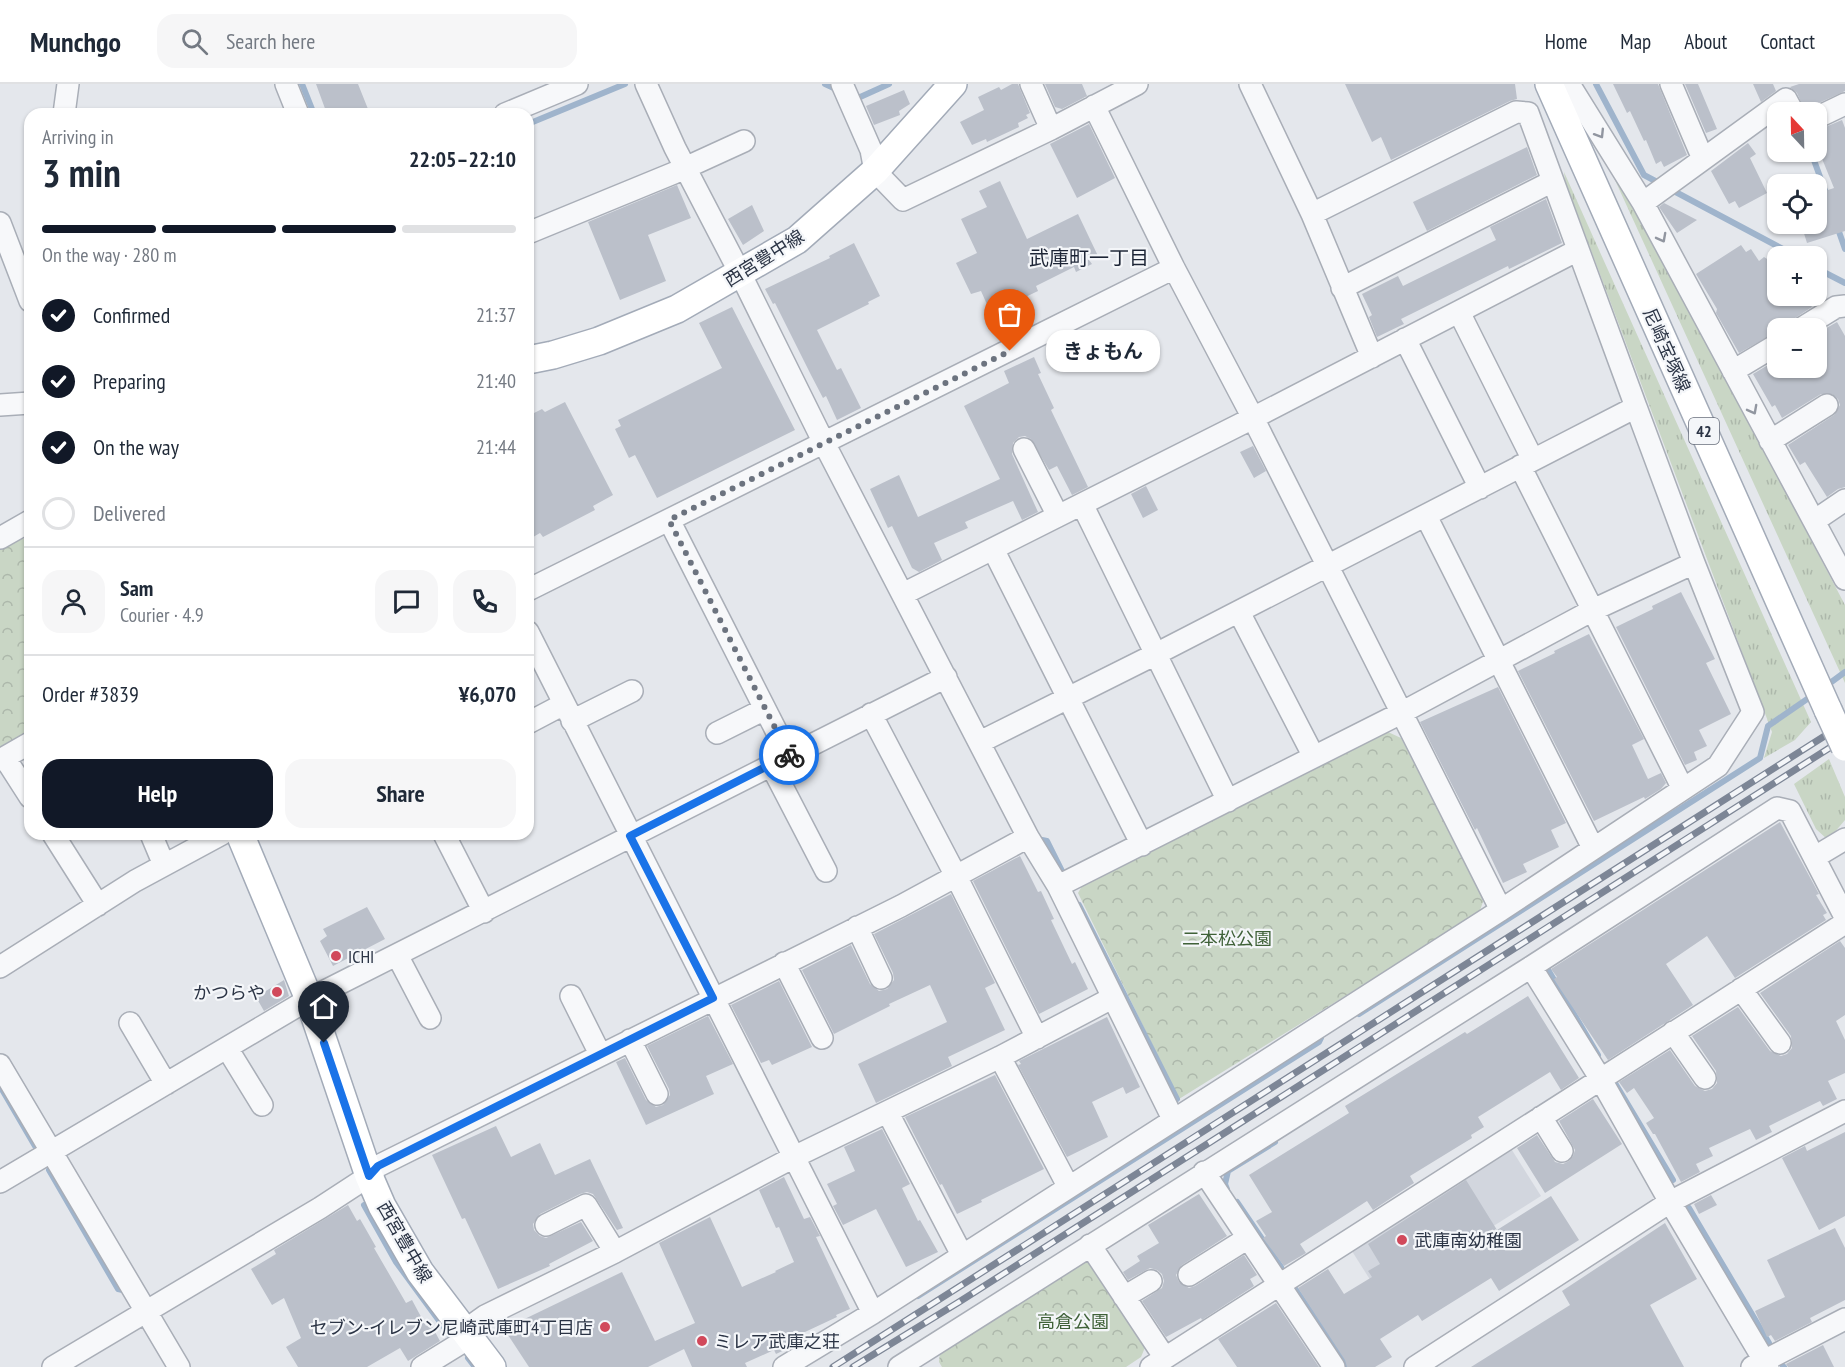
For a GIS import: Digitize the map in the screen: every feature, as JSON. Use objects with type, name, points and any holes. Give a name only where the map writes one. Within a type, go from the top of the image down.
[{"type":"main road","name":"西宮豊中線","points":[[534,358],[589,344],[668,313],[797,240],[875,171],[953,84]]},
{"type":"main road","name":"尼崎宝塚線","points":[[1549,84],[1845,747]]},
{"type":"main road","name":"西宮豊中線","points":[[243,840],[309,999],[369,1176],[382,1206],[420,1272],[492,1367]]},
{"type":"street","points":[[65,108],[68,84]]},
{"type":"street","points":[[286,84],[296,108]]},
{"type":"street","points":[[519,108],[577,84]]},
{"type":"street","points":[[646,84],[675,148],[824,443],[1028,837],[1058,886],[1173,1119]]},
{"type":"street","points":[[1031,84],[1051,129]]},
{"type":"street","points":[[1250,84],[1312,214],[1372,357]]},
{"type":"street","points":[[1569,84],[1658,192],[1732,371],[1845,579]]},
{"type":"street","points":[[1671,84],[1703,159]]},
{"type":"street","points":[[845,91],[872,150],[875,171],[903,200],[1051,129],[1132,85]]},
{"type":"street","points":[[1658,192],[1786,98]]},
{"type":"street","points":[[1827,113],[1845,104]]},
{"type":"street","points":[[1094,105],[1174,268],[1253,418],[1501,910]]},
{"type":"street","points":[[784,1367],[1501,910],[1718,766],[1753,712],[1694,563],[1528,113],[1516,112],[1312,214]]},
{"type":"street","points":[[534,231],[686,168],[744,141]]},
{"type":"street","points":[[1342,288],[1553,181]]},
{"type":"street","points":[[0,223],[24,285]]},
{"type":"street","points":[[903,594],[1253,418],[1578,250]]},
{"type":"street","points":[[534,587],[1174,268]]},
{"type":"street","points":[[1818,318],[1836,307],[1845,306]]},
{"type":"street","points":[[1459,312],[1593,610],[1683,789]]},
{"type":"street","points":[[1405,339],[1480,488]]},
{"type":"street","points":[[1732,371],[1767,350]]},
{"type":"street","points":[[0,405],[24,403]]},
{"type":"street","points":[[1770,441],[1827,405]]},
{"type":"street","points":[[980,742],[1239,612],[1636,407]]},
{"type":"street","points":[[1024,449],[1058,516]]},
{"type":"street","points":[[1814,520],[1845,500]]},
{"type":"street","points":[[1082,504],[1228,801]]},
{"type":"street","points":[[1426,516],[1593,848]]},
{"type":"street","points":[[669,520],[765,709],[780,760],[826,871]]},
{"type":"street","points":[[0,538],[24,526]]},
{"type":"street","points":[[993,549],[1142,845]]},
{"type":"street","points":[[1058,886],[1401,713],[1593,610],[1694,563]]},
{"type":"street","points":[[1239,612],[1314,757]]},
{"type":"street","points":[[534,644],[873,1312]]},
{"type":"street","points":[[0,1182],[309,999],[946,677]]},
{"type":"street","points":[[534,722],[568,713],[632,691]]},
{"type":"street","points":[[717,733],[765,709]]},
{"type":"street","points":[[871,714],[1037,1038]]},
{"type":"street","points":[[24,746],[2,759],[24,790]]},
{"type":"street","points":[[899,1367],[925,1360],[1090,1245],[1531,967],[1777,808],[1790,811],[1845,917]]},
{"type":"street","points":[[54,1367],[228,1264],[369,1176],[378,1166],[857,927],[1028,837]]},
{"type":"street","points":[[1815,857],[1845,839]]},
{"type":"street","points":[[57,840],[98,905]]},
{"type":"street","points":[[154,840],[164,865]]},
{"type":"street","points":[[0,967],[164,865],[211,840]]},
{"type":"street","points":[[447,840],[484,912]]},
{"type":"street","points":[[1090,1245],[1124,1297],[1158,1363],[1845,923]]},
{"type":"street","points":[[857,927],[881,978]]},
{"type":"street","points":[[397,955],[430,1018]]},
{"type":"street","points":[[784,963],[822,1038]]},
{"type":"street","points":[[1531,967],[1600,1078],[1761,1364],[1845,1319]]},
{"type":"street","points":[[1741,989],[1780,1043]]},
{"type":"street","points":[[571,996],[600,1054]]},
{"type":"street","points":[[422,1367],[467,1335],[485,1316],[615,1252],[794,1158],[1000,1057],[1112,998]]},
{"type":"street","points":[[130,1023],[166,1084]]},
{"type":"street","points":[[1673,1032],[1705,1078]]},
{"type":"street","points":[[630,1040],[657,1094]]},
{"type":"street","points":[[227,1048],[262,1105]]},
{"type":"street","points":[[1000,1057],[1068,1186]]},
{"type":"street","points":[[0,1065],[179,1367]]},
{"type":"street","points":[[1415,1367],[1670,1202],[1845,1111]]},
{"type":"street","points":[[888,1113],[963,1255]]},
{"type":"street","points":[[1541,1117],[1562,1151]]},
{"type":"street","points":[[1204,1172],[1335,1367]]},
{"type":"street","points":[[546,1225],[586,1205],[615,1252]]},
{"type":"street","points":[[1189,1275],[1248,1238]]},
{"type":"street","points":[[1124,1297],[1151,1281]]},
{"type":"shaded area","points":[[1510,1147],[1541,1196],[1381,1297],[1350,1248]]},
{"type":"green space","points":[[1604,156],[1637,210],[1845,605],[1845,683]]},
{"type":"green space","points":[[1564,172],[1811,722],[1795,740],[1764,758],[1772,732],[1565,181]]},
{"type":"green space","points":[[20,538],[24,539],[24,737],[0,751],[0,549]]},
{"type":"green space","name":"二本松公園","points":[[1388,732],[1401,738],[1484,899],[1479,913],[1179,1099],[1078,893],[1082,886]]},
{"type":"green space","points":[[1829,759],[1845,797],[1845,820],[1828,840],[1816,829],[1794,784]]},
{"type":"green space","name":"高倉公園","points":[[1085,1259],[1094,1263],[1146,1345],[1141,1357],[1126,1367],[942,1367],[939,1362],[940,1351]]},
{"type":"building","points":[[316,84],[358,84],[368,108],[325,108]]},
{"type":"building","points":[[1012,84],[1018,84],[1030,113],[1026,115],[1028,118],[1018,123],[1019,127],[987,142],[986,139],[972,145],[960,122],[984,110],[978,97],[999,87],[1001,90]]},
{"type":"building","points":[[1045,84],[1082,84],[1087,96],[1062,109],[1055,107]]},
{"type":"building","points":[[1345,84],[1515,84],[1517,99],[1391,160],[1381,137],[1372,142]]},
{"type":"building","points":[[1613,84],[1658,84],[1687,155],[1664,167],[1661,161],[1656,164],[1646,140],[1644,141],[1630,111],[1627,113]]},
{"type":"building","points":[[1685,84],[1698,84],[1717,129],[1706,133]]},
{"type":"building","points":[[1753,84],[1773,84],[1776,91],[1761,102]]},
{"type":"building","points":[[1799,84],[1845,84],[1845,91],[1821,102],[1801,102],[1797,93],[1790,87]]},
{"type":"building","points":[[904,90],[910,104],[899,111],[900,115],[874,125],[866,106]]},
{"type":"building","points":[[1842,120],[1845,128],[1845,231],[1807,243],[1804,234],[1827,234],[1827,190],[1834,188],[1823,162],[1827,162],[1827,126]]},
{"type":"building","points":[[1089,124],[1115,178],[1077,198],[1050,144]]},
{"type":"building","points":[[1748,143],[1756,154],[1750,158],[1767,193],[1739,208],[1735,201],[1729,204],[1711,171]]},
{"type":"building","points":[[1527,147],[1537,175],[1427,231],[1413,202]]},
{"type":"building","points":[[1000,181],[1027,239],[1078,214],[1098,256],[1089,260],[1092,264],[1076,272],[1074,267],[1036,286],[1038,291],[1011,304],[1013,309],[993,318],[981,291],[971,294],[956,263],[977,253],[961,219],[987,207],[979,191]]},
{"type":"building","points":[[677,185],[691,218],[648,235],[666,281],[620,300],[588,222]]},
{"type":"building","points":[[1546,199],[1562,243],[1509,269],[1508,266],[1401,319],[1404,324],[1377,337],[1369,317],[1372,315],[1362,294],[1398,276],[1403,286],[1496,240],[1490,227]]},
{"type":"building","points":[[1664,203],[1697,220],[1677,233],[1659,207]]},
{"type":"building","points":[[752,205],[764,231],[743,245],[728,219]]},
{"type":"building","points":[[854,243],[880,296],[868,302],[869,304],[817,330],[837,370],[841,368],[861,408],[837,420],[826,396],[823,398],[775,303],[773,304],[765,289],[830,258],[829,256]]},
{"type":"building","points":[[1741,245],[1746,252],[1751,249],[1759,261],[1764,257],[1767,259],[1767,306],[1812,307],[1795,318],[1767,318],[1767,337],[1739,353],[1696,274]]},
{"type":"building","points":[[732,307],[795,430],[657,498],[635,455],[629,458],[615,429],[621,426],[618,420],[722,368],[699,323]]},
{"type":"building","points":[[1837,322],[1845,336],[1845,487],[1827,497],[1805,462],[1800,465],[1788,445],[1834,415],[1840,405],[1838,399],[1832,394],[1821,394],[1782,418],[1775,405],[1772,407],[1753,374],[1767,366],[1767,378],[1827,378],[1827,328]]},
{"type":"building","points":[[1034,357],[1041,373],[1038,374],[1054,408],[1051,410],[1088,487],[1072,495],[1057,466],[1049,470],[1031,439],[1025,436],[1019,437],[1013,443],[1012,454],[1038,512],[1022,520],[1013,501],[965,522],[968,528],[934,543],[942,560],[919,572],[912,568],[892,526],[888,528],[870,489],[899,475],[918,517],[1000,479],[964,406],[1009,383],[1004,371]]},
{"type":"building","points":[[565,402],[613,495],[593,506],[595,510],[543,537],[540,533],[534,536],[534,413],[542,409],[545,412]]},
{"type":"building","points":[[1253,446],[1266,471],[1254,478],[1240,452]]},
{"type":"building","points":[[1146,486],[1158,510],[1143,518],[1131,494]]},
{"type":"building","points":[[1681,592],[1715,659],[1706,663],[1731,714],[1699,730],[1707,746],[1694,752],[1697,760],[1685,765],[1616,627]]},
{"type":"building","points":[[1589,634],[1644,739],[1632,745],[1648,779],[1661,773],[1666,783],[1645,799],[1644,797],[1594,821],[1518,671]]},
{"type":"building","points":[[1498,687],[1566,823],[1551,830],[1559,847],[1523,864],[1527,872],[1503,883],[1477,828],[1475,830],[1420,722]]},
{"type":"building","points":[[1780,822],[1819,894],[1816,895],[1827,913],[1823,915],[1826,920],[1735,978],[1707,936],[1666,964],[1693,1005],[1608,1060],[1554,979],[1557,977],[1551,969]]},
{"type":"building","points":[[1020,856],[1038,892],[1041,891],[1054,919],[1051,920],[1072,964],[1075,962],[1088,989],[1039,1014],[973,881]]},
{"type":"building","points":[[951,894],[995,983],[985,988],[1005,1030],[948,1057],[952,1066],[876,1103],[858,1064],[947,1022],[930,985],[834,1034],[802,970],[851,945],[870,984],[879,991],[887,989],[894,980],[893,973],[874,934]]},
{"type":"building","points":[[367,907],[385,939],[333,966],[320,941],[327,936],[323,929]]},
{"type":"building","points":[[1840,941],[1845,948],[1845,1015],[1836,1021],[1845,1040],[1845,1073],[1828,1081],[1837,1099],[1823,1106],[1820,1101],[1769,1126],[1772,1132],[1756,1140],[1750,1129],[1709,1148],[1713,1156],[1696,1164],[1700,1172],[1681,1182],[1655,1134],[1646,1123],[1654,1118],[1634,1088],[1627,1093],[1619,1082],[1670,1050],[1695,1086],[1705,1091],[1712,1089],[1717,1083],[1716,1071],[1692,1036],[1738,1007],[1770,1051],[1781,1056],[1787,1054],[1792,1048],[1791,1036],[1760,993]]},
{"type":"building","name":"かつらや","points":[[284,980],[289,996],[264,1011],[256,997]]},
{"type":"building","points":[[779,981],[812,1047],[772,1065],[769,1060],[761,1063],[731,1005]]},
{"type":"building","points":[[1528,996],[1579,1078],[1561,1090],[1550,1072],[1478,1117],[1484,1127],[1471,1135],[1472,1138],[1410,1176],[1414,1183],[1373,1210],[1367,1201],[1300,1244],[1306,1253],[1284,1266],[1263,1238],[1266,1236],[1256,1221],[1272,1212],[1249,1175],[1349,1113],[1345,1106]]},
{"type":"building","points":[[708,1016],[733,1064],[706,1076],[714,1094],[646,1125],[616,1062],[625,1058],[646,1100],[656,1107],[663,1105],[670,1095],[669,1089],[647,1046]]},
{"type":"building","points":[[1107,1017],[1140,1087],[1126,1094],[1123,1087],[1092,1102],[1108,1137],[1067,1157],[1018,1065],[1021,1064],[1019,1061]]},
{"type":"building","points":[[995,1075],[1044,1169],[957,1214],[905,1117]]},
{"type":"building","points":[[1593,1099],[1622,1144],[1545,1193],[1517,1148],[1537,1135],[1555,1162],[1563,1164],[1569,1161],[1575,1150],[1559,1121]]},
{"type":"building","points":[[496,1126],[511,1157],[540,1143],[555,1175],[590,1159],[623,1228],[617,1230],[593,1194],[587,1192],[580,1194],[540,1214],[533,1224],[534,1230],[546,1238],[581,1222],[593,1241],[549,1264],[550,1266],[498,1289],[432,1155]]},
{"type":"building","points":[[882,1129],[910,1184],[902,1188],[918,1221],[920,1220],[938,1252],[906,1267],[876,1209],[843,1225],[833,1206],[837,1204],[827,1184],[855,1171],[844,1147]]},
{"type":"building","points":[[1845,1132],[1845,1216],[1819,1230],[1782,1158],[1805,1146],[1807,1151]]},
{"type":"building","points":[[784,1177],[804,1219],[810,1217],[820,1236],[816,1237],[850,1309],[790,1339],[793,1346],[776,1354],[774,1350],[745,1363],[747,1367],[692,1367],[684,1349],[648,1367],[529,1367],[504,1329],[622,1272],[655,1341],[695,1323],[659,1243],[710,1217],[742,1287],[776,1272],[794,1262],[779,1227],[776,1228],[759,1190]]},
{"type":"building","points":[[1466,1180],[1497,1230],[1551,1196],[1579,1240],[1499,1291],[1491,1278],[1422,1321],[1418,1315],[1380,1339],[1392,1357],[1375,1367],[1347,1367],[1345,1360],[1298,1288],[1328,1269],[1344,1294],[1372,1277],[1368,1271],[1380,1264],[1368,1244]]},
{"type":"building","points":[[1199,1194],[1227,1236],[1182,1265],[1176,1275],[1179,1282],[1189,1288],[1195,1286],[1244,1255],[1257,1275],[1250,1279],[1254,1286],[1202,1320],[1201,1318],[1166,1337],[1142,1301],[1162,1288],[1164,1281],[1162,1274],[1150,1268],[1128,1280],[1123,1272],[1140,1261],[1137,1256],[1159,1243],[1148,1225]]},
{"type":"building","points":[[1711,1195],[1717,1205],[1699,1214],[1694,1204]]},
{"type":"building","points":[[348,1205],[357,1221],[360,1219],[406,1303],[412,1300],[426,1326],[430,1323],[440,1341],[408,1361],[400,1348],[367,1367],[298,1367],[286,1347],[301,1338],[284,1298],[272,1305],[251,1269],[276,1254],[274,1250]]},
{"type":"building","points":[[1665,1223],[1697,1279],[1650,1305],[1684,1367],[1471,1367],[1570,1305],[1562,1291]]},
{"type":"building","points":[[1835,1228],[1845,1248],[1845,1300],[1810,1318],[1812,1322],[1775,1341],[1771,1335],[1767,1337],[1755,1311],[1785,1297],[1767,1260]]},
{"type":"building","points":[[1276,1303],[1319,1367],[1237,1367],[1218,1339]]},
{"type":"building","points":[[1823,1345],[1834,1367],[1788,1367],[1786,1364]]},
{"type":"waterway","points":[[302,84],[312,108]]},
{"type":"waterway","points":[[534,122],[625,84]]},
{"type":"waterway","points":[[825,84],[838,90]]},
{"type":"waterway","points":[[853,96],[858,98],[889,84]]},
{"type":"waterway","points":[[1596,84],[1644,175],[1661,184]]},
{"type":"waterway","points":[[1815,162],[1819,174]]},
{"type":"waterway","points":[[1670,189],[1777,246]]},
{"type":"waterway","points":[[1837,226],[1845,249]]},
{"type":"waterway","points":[[1827,274],[1845,283]]},
{"type":"waterway","points":[[1826,686],[1845,672]]},
{"type":"waterway","points":[[1359,1014],[1760,758],[1768,726],[1813,695]]},
{"type":"waterway","points":[[1042,840],[1047,841],[1062,871]]},
{"type":"waterway","points":[[1079,905],[1177,1099]]},
{"type":"waterway","points":[[1547,968],[1598,1055]]},
{"type":"waterway","points":[[918,1296],[1319,1042],[1321,1038]]},
{"type":"waterway","points":[[1615,1083],[1673,1180]]},
{"type":"waterway","points":[[0,1086],[35,1146]]},
{"type":"waterway","points":[[1227,1189],[1225,1184],[1228,1171],[1275,1142]]},
{"type":"waterway","points":[[49,1170],[118,1289],[127,1291]]},
{"type":"waterway","points":[[1237,1202],[1281,1267]]},
{"type":"waterway","points":[[364,1205],[396,1262],[451,1337]]},
{"type":"waterway","points":[[1689,1208],[1769,1343]]},
{"type":"waterway","points":[[1296,1290],[1348,1367]]},
{"type":"waterway","points":[[468,1358],[475,1367]]},
{"type":"railway","points":[[833,1367],[1845,723]]},
{"type":"railway","points":[[853,1367],[959,1302],[1845,738]]},
{"type":"way so far","points":[[789,755],[669,520],[1010,351]]},
{"type":"place","name":"きょもん","points":[[1010,351]]},
{"type":"place","name":"ICHI","points":[[336,956]]},
{"type":"place","name":"かつらや","points":[[277,992]]},
{"type":"place","name":"武庫南幼稚園","points":[[1402,1240]]},
{"type":"place","name":"セブン-イレブン尼崎武庫町4丁目店","points":[[605,1327]]},
{"type":"place","name":"ミレア武庫之荘","points":[[702,1341]]},
{"type":"district","name":"武庫町一丁目","points":[[1089,258]]},
{"type":"route","points":[[324,1043],[369,1176],[378,1166],[713,998],[630,836],[789,755]]}]
